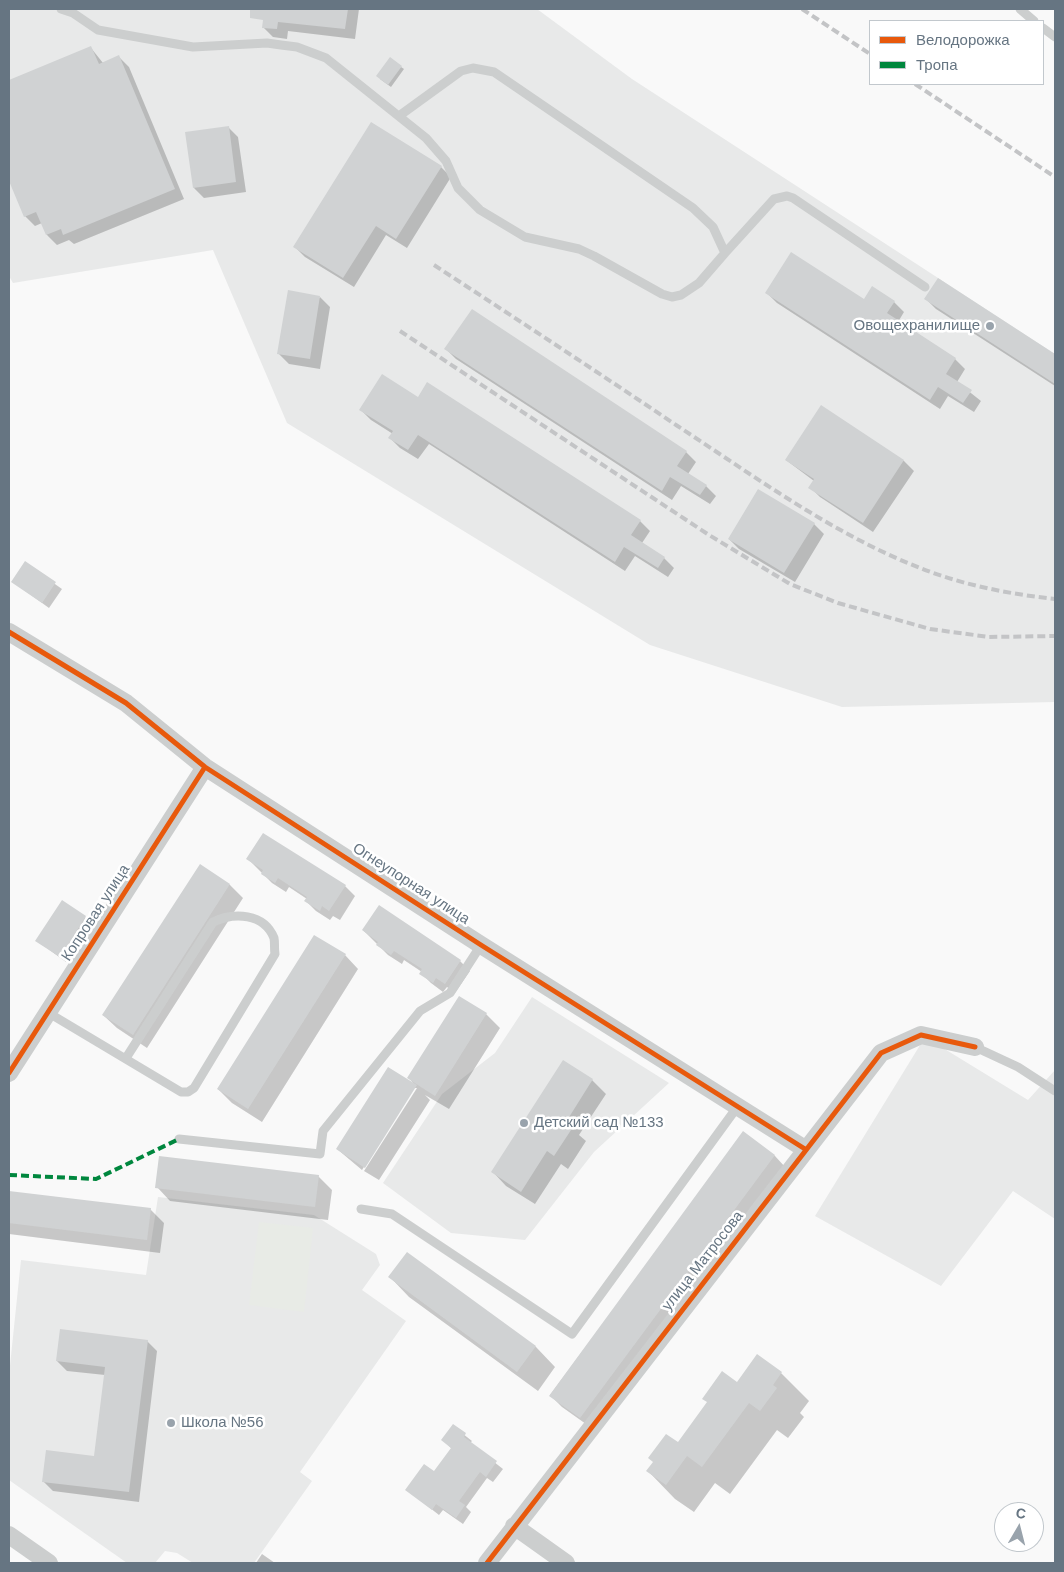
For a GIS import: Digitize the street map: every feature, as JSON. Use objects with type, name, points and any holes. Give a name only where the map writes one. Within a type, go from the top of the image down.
[{"type":"street","name":"Огнеупорная улица","points":[[9,632],[126,703],[205,767],[481,945],[805,1148]]},
{"type":"street","name":"Копровая улица","points":[[9,1073],[205,767]]},
{"type":"street","name":"улица Матросова","points":[[487,1563],[805,1148],[881,1053],[921,1035],[975,1047]]},
{"type":"street","points":[[514,1526],[566,1563]]},
{"type":"street","points":[[9,1535],[49,1563]]},
{"type":"lane","points":[[61,9],[73,14],[98,30],[172,44],[213,47],[267,43],[297,47],[326,58],[436,148],[467,199],[511,230],[525,237],[580,249],[672,297],[681,295],[699,283],[774,199],[787,196],[804,205],[925,287]]},
{"type":"lane","points":[[1020,9],[1033,20]]},
{"type":"lane","points":[[1044,29],[1055,37]]},
{"type":"lane","points":[[399,116],[461,71],[473,68],[494,72],[694,208],[713,227],[724,253]]},
{"type":"lane","points":[[48,1012],[181,1092],[188,1092],[194,1088],[275,954],[274,939],[264,925],[246,915],[226,916],[213,922],[126,1058]]},
{"type":"lane","points":[[179,1139],[320,1154],[323,1131],[420,1011],[450,993],[481,945]]},
{"type":"lane","points":[[975,1047],[1018,1067],[1055,1091]]},
{"type":"lane","points":[[361,1209],[392,1214],[572,1334],[738,1106]]},
{"type":"shaded area","points":[[9,9],[537,9],[632,79],[1055,354],[1055,702],[842,707],[650,645],[287,423],[213,250],[13,283],[9,276]]},
{"type":"shaded area","name":"Детский сад №133","points":[[532,997],[669,1083],[594,1152],[525,1240],[451,1233],[383,1183],[442,1094],[495,1053]]},
{"type":"shaded area","points":[[925,1037],[1028,1100],[1055,1070],[1055,1219],[1013,1191],[941,1286],[815,1216]]},
{"type":"shaded area","name":"Школа №56","points":[[158,1197],[314,1215],[376,1254],[380,1265],[362,1290],[406,1321],[300,1472],[312,1481],[254,1563],[193,1563],[177,1553],[165,1551],[155,1563],[127,1563],[9,1480],[9,1375],[21,1260],[146,1275]]},
{"type":"shaded area","points":[[259,1222],[313,1228],[304,1312],[249,1305]]},
{"type":"building","points":[[250,9],[348,9],[345,29],[278,22],[277,29],[262,28],[263,20],[250,18]]},
{"type":"building","points":[[91,46],[99,64],[119,55],[175,189],[63,235],[61,229],[46,235],[36,212],[24,217],[9,181],[9,80]]},
{"type":"building","points":[[390,57],[402,66],[388,85],[376,76]]},
{"type":"building","points":[[371,122],[442,166],[396,239],[376,226],[343,278],[293,247]]},
{"type":"building","points":[[229,126],[236,182],[193,188],[185,132]]},
{"type":"building","points":[[791,252],[864,299],[872,286],[895,301],[887,313],[956,358],[946,374],[972,390],[963,403],[938,387],[930,400],[765,293]]},
{"type":"building","name":"Овощехранилище","points":[[938,278],[1055,354],[1055,384],[924,299]]},
{"type":"building","points":[[288,290],[320,296],[310,359],[277,354]]},
{"type":"building","points":[[472,309],[687,451],[677,466],[707,485],[700,495],[670,477],[662,491],[444,349]]},
{"type":"building","points":[[382,374],[418,397],[427,382],[641,520],[631,535],[665,557],[658,568],[624,547],[615,562],[418,435],[408,450],[388,438],[393,431],[359,410]]},
{"type":"building","points":[[821,405],[904,460],[863,523],[808,488],[814,479],[785,460]]},
{"type":"building","points":[[758,489],[815,523],[784,573],[728,539]]},
{"type":"building","points":[[25,561],[56,582],[42,603],[11,582]]},
{"type":"building","points":[[263,833],[346,885],[329,911],[322,906],[320,911],[304,901],[307,897],[278,878],[275,883],[261,874],[263,870],[246,859]]},
{"type":"building","points":[[200,864],[230,884],[133,1035],[102,1015]]},
{"type":"building","points":[[62,900],[86,916],[60,957],[35,941]]},
{"type":"building","points":[[379,905],[461,960],[445,984],[436,978],[433,983],[419,974],[422,969],[394,951],[391,955],[376,945],[378,942],[362,930]]},
{"type":"building","points":[[314,935],[346,954],[248,1109],[217,1089]]},
{"type":"building","points":[[459,996],[487,1013],[435,1096],[407,1078]]},
{"type":"building","points":[[563,1060],[593,1079],[566,1122],[573,1127],[554,1156],[547,1151],[521,1192],[491,1172]]},
{"type":"building","points":[[388,1067],[417,1085],[365,1168],[336,1149]]},
{"type":"building","points":[[743,1131],[775,1155],[580,1418],[549,1396]]},
{"type":"building","points":[[159,1156],[319,1175],[315,1207],[155,1188]]},
{"type":"building","points":[[9,1191],[151,1208],[147,1240],[9,1223]]},
{"type":"building","points":[[407,1252],[536,1346],[517,1372],[388,1277]]},
{"type":"building","points":[[60,1329],[148,1340],[129,1492],[42,1482],[46,1450],[94,1456],[105,1367],[56,1361]]},
{"type":"building","points":[[757,1354],[782,1372],[773,1385],[777,1388],[760,1411],[749,1403],[702,1467],[687,1456],[666,1485],[646,1471],[653,1462],[648,1458],[666,1434],[678,1442],[707,1402],[702,1399],[722,1371],[737,1382]]},
{"type":"building","points":[[453,1424],[466,1433],[464,1437],[497,1461],[486,1477],[480,1472],[459,1501],[465,1505],[456,1518],[436,1504],[432,1510],[405,1490],[424,1464],[434,1471],[451,1448],[441,1440]]},
{"type":"railway","points":[[802,9],[869,53]]},
{"type":"railway","points":[[917,85],[1055,177]]},
{"type":"railway","points":[[434,265],[765,484],[856,538],[920,568],[969,584],[1055,599]]},
{"type":"railway","points":[[400,331],[709,535],[790,584],[838,603],[930,629],[989,637],[1055,636]]},
{"type":"marked path","points":[[9,1175],[96,1179],[179,1139]]},
{"type":"cycle path","points":[[9,632],[126,703],[205,767],[481,945],[805,1149]]},
{"type":"cycle path","points":[[9,1073],[205,767]]},
{"type":"cycle path","points":[[487,1563],[881,1053],[921,1035],[975,1047]]},
{"type":"place","name":"Овощехранилище","points":[[990,326]]},
{"type":"place","name":"Детский сад №133","points":[[524,1123]]},
{"type":"place","name":"Школа №56","points":[[171,1423]]}]
